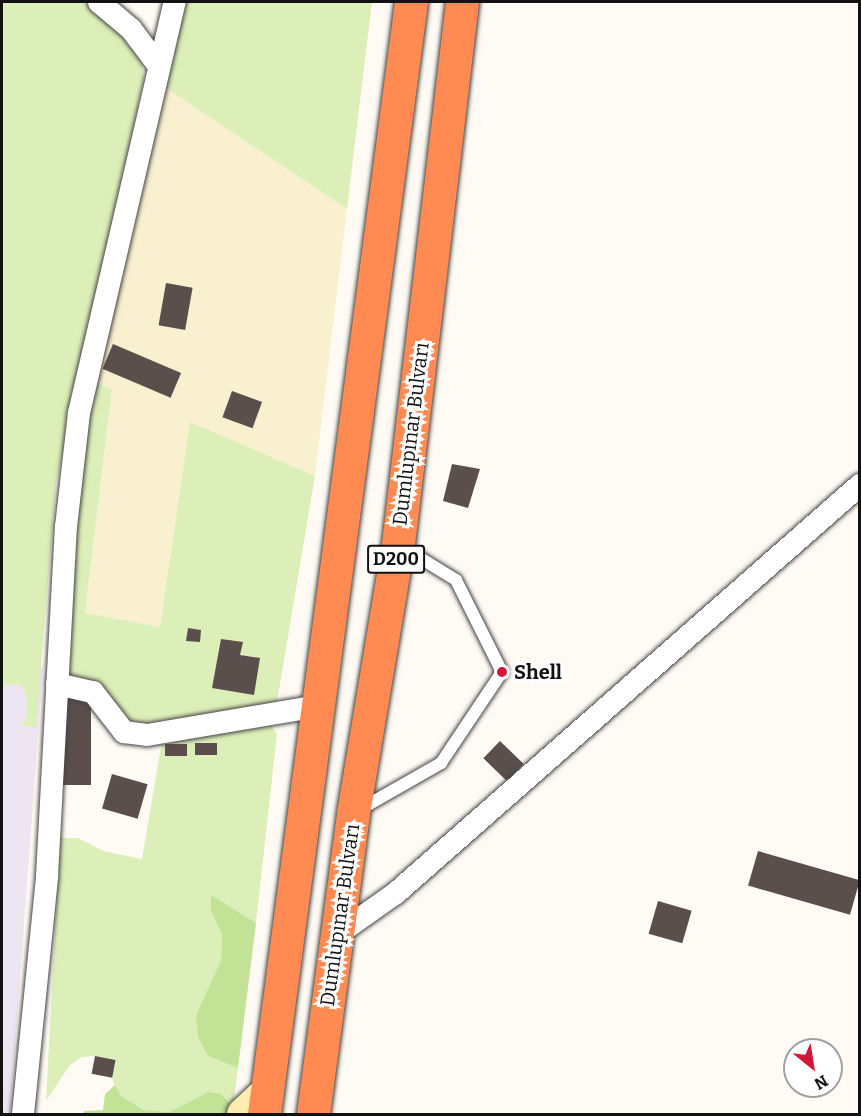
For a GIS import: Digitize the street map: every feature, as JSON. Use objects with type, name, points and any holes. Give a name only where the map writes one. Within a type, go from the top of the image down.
[{"type":"highway","points":[[266,1103],[411,2]]},
{"type":"highway","name":"Dumlupınar Bulvarı","points":[[313,1114],[354,813],[398,544],[462,2]]},
{"type":"street","points":[[99,2],[131,29],[158,65]]},
{"type":"street","points":[[23,1114],[47,876],[66,527],[79,413],[158,65],[175,2]]},
{"type":"street","points":[[338,934],[396,893],[860,485]]},
{"type":"street","points":[[57,684],[93,692],[124,732],[147,735],[318,706]]},
{"type":"street","points":[[243,1114],[266,1103]]},
{"type":"lane","points":[[354,813],[441,763],[502,672],[456,580],[398,544]]},
{"type":"shaded area","points":[[162,85],[347,209],[315,476],[190,423],[160,627],[85,613],[112,390],[97,383]]},
{"type":"shaded area","points":[[2,666],[43,667],[10,1114],[2,1114]]},
{"type":"green space","points":[[2,2],[83,2],[96,7],[140,58],[144,78],[56,484],[36,727],[22,726],[27,713],[26,694],[21,685],[2,684]]},
{"type":"green space","points":[[183,2],[372,2],[347,209],[162,85]]},
{"type":"green space","points":[[97,383],[112,389],[85,613],[160,627],[190,422],[315,476],[276,708],[131,727],[63,668],[86,429]]},
{"type":"green space","points":[[271,725],[277,734],[256,923],[211,896],[211,911],[222,935],[221,960],[196,1015],[208,1056],[238,1068],[233,1107],[208,1092],[169,1112],[144,1110],[121,1096],[112,1079],[116,1060],[95,1056],[82,1057],[70,1065],[46,1101],[60,838],[78,838],[104,851],[142,859],[162,740]]},
{"type":"green space","points":[[211,895],[256,923],[238,1068],[208,1056],[198,1037],[196,1015],[221,960],[222,935],[211,911]]},
{"type":"green space","points":[[115,1085],[121,1096],[144,1110],[169,1112],[208,1092],[221,1094],[233,1107],[228,1114],[83,1114],[84,1111],[103,1110],[105,1094]]},
{"type":"building","points":[[166,283],[193,288],[185,330],[159,325]]},
{"type":"building","points":[[113,344],[181,373],[171,398],[102,369]]},
{"type":"building","points":[[232,391],[262,402],[252,428],[222,417]]},
{"type":"building","points":[[452,464],[480,469],[468,508],[443,501]]},
{"type":"building","points":[[188,628],[201,630],[200,642],[186,641]]},
{"type":"building","points":[[221,639],[243,642],[240,655],[260,658],[254,695],[212,688]]},
{"type":"building","points":[[63,696],[91,696],[91,785],[63,785]]},
{"type":"building","points":[[500,741],[524,764],[507,781],[483,758]]},
{"type":"building","points":[[195,743],[217,743],[217,755],[195,755]]},
{"type":"building","points":[[165,744],[187,744],[187,756],[165,756]]},
{"type":"building","points":[[112,774],[148,784],[138,819],[102,809]]},
{"type":"building","points":[[758,851],[860,880],[850,915],[748,886]]},
{"type":"building","points":[[658,901],[692,911],[682,943],[649,934]]},
{"type":"building","points":[[95,1056],[116,1060],[112,1078],[92,1074]]},
{"type":"place","name":"Shell","points":[[502,672]]}]
